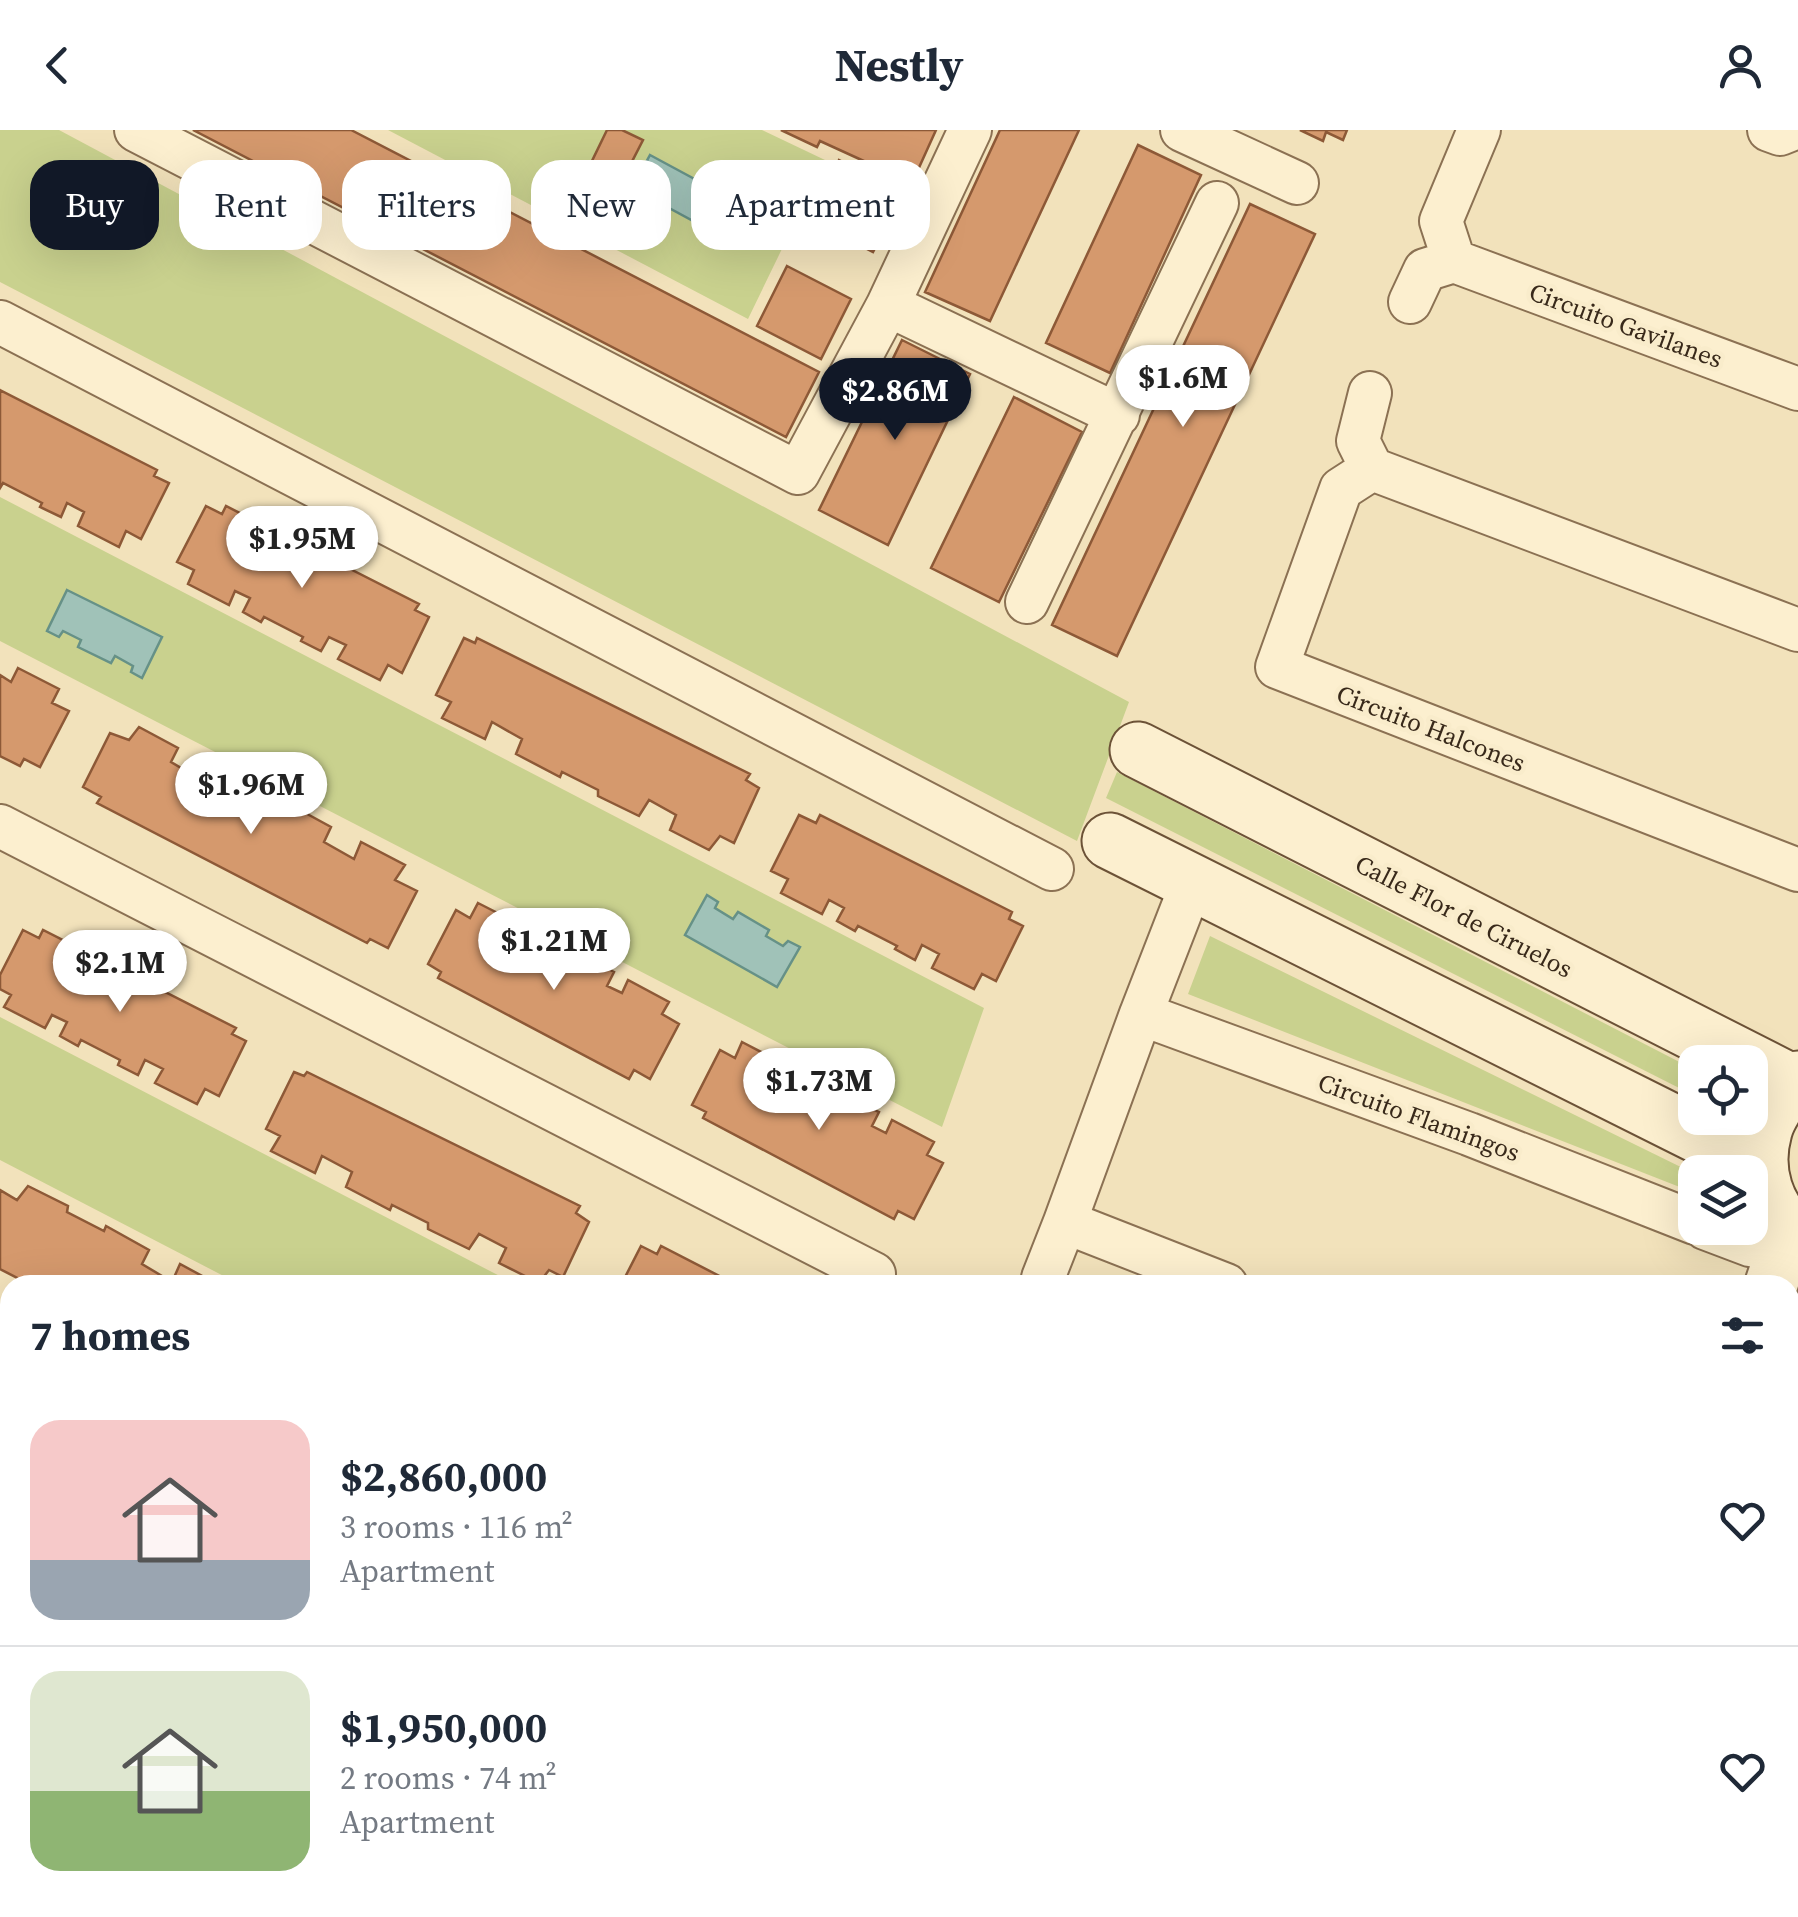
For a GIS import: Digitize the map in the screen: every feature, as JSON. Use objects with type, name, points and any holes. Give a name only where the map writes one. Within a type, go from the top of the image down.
[{"type":"main road","name":"Calle Flor de Ciruelos","points":[[1138,750],[1794,1081]]},
{"type":"main road","points":[[1110,841],[1738,1155]]},
{"type":"main road","points":[[1760,1155],[1764,1128],[1794,1081]]},
{"type":"main road","points":[[1768,1200],[1785,1250]]},
{"type":"street","points":[[136,130],[798,473],[888,305],[970,130]]},
{"type":"street","points":[[1182,130],[1297,183]]},
{"type":"street","points":[[1410,302],[1424,270],[1454,261],[1441,221],[1479,130]]},
{"type":"street","points":[[1028,602],[1217,203]]},
{"type":"street","name":"Circuito Gavilanes","points":[[1454,261],[1798,389]]},
{"type":"street","points":[[888,305],[1118,415]]},
{"type":"street","points":[[0,322],[1052,868]]},
{"type":"street","points":[[1370,393],[1358,441],[1372,469],[1798,630]]},
{"type":"street","name":"Circuito Halcones","points":[[1372,469],[1340,488],[1277,668],[1798,870]]},
{"type":"street","points":[[0,826],[874,1274]]},
{"type":"street","points":[[1044,1275],[1192,884]]},
{"type":"street","name":"Circuito Flamingos","points":[[1141,1014],[1469,1134],[1678,1217]]},
{"type":"street","points":[[1065,1222],[1200,1275]]},
{"type":"street","points":[[1750,1245],[1785,1250]]},
{"type":"green space","points":[[0,130],[59,130],[115,160],[30,160],[30,250],[159,250],[159,183],[179,194],[179,250],[283,250],[1129,702],[1077,841],[0,282]]},
{"type":"green space","points":[[388,130],[762,130],[825,160],[691,160],[691,250],[781,250],[748,319],[617,250],[671,250],[671,160],[531,160],[531,205],[511,195],[511,160],[445,160]]},
{"type":"green space","points":[[0,497],[984,1008],[942,1127],[0,641]]},
{"type":"green space","points":[[1117,772],[1678,1061],[1678,1087],[1106,798]]},
{"type":"green space","points":[[1210,936],[1678,1166],[1678,1186],[1188,994]]},
{"type":"green space","points":[[0,1017],[498,1275],[222,1275],[0,1160]]},
{"type":"water","points":[[671,166],[691,177],[691,220],[671,209]]},
{"type":"water","points":[[67,590],[162,637],[142,678],[131,672],[133,666],[115,656],[111,663],[78,647],[81,640],[63,631],[59,637],[47,631]]},
{"type":"water","points":[[707,895],[718,902],[715,908],[733,919],[738,912],[769,930],[766,936],[783,946],[788,941],[800,947],[777,987],[685,935]]},
{"type":"building","points":[[193,130],[351,130],[409,160],[342,160],[342,207],[322,197],[322,160],[251,160]]},
{"type":"building","points":[[607,130],[622,130],[643,140],[633,160],[592,160]]},
{"type":"building","points":[[781,130],[936,130],[922,160],[862,160],[820,141],[817,147]]},
{"type":"building","points":[[1000,130],[1079,130],[990,321],[925,292]]},
{"type":"building","points":[[1300,130],[1347,130],[1343,140],[1326,132],[1323,141]]},
{"type":"building","points":[[1138,145],[1201,175],[1110,373],[1046,343]]},
{"type":"building","points":[[1250,204],[1315,234],[1117,656],[1052,625]]},
{"type":"building","points":[[511,213],[531,223],[531,250],[583,250],[819,372],[786,437],[425,250],[511,250]]},
{"type":"building","points":[[787,266],[851,299],[821,359],[757,326]]},
{"type":"building","points":[[902,340],[970,374],[888,545],[819,510]]},
{"type":"building","points":[[0,390],[157,470],[154,476],[169,483],[141,539],[126,531],[119,547],[78,526],[84,512],[67,503],[61,517],[3,483],[0,488]]},
{"type":"building","points":[[1014,397],[1082,432],[999,602],[931,568]]},
{"type":"building","points":[[206,506],[222,514],[226,506],[419,604],[415,610],[429,617],[402,673],[388,665],[380,680],[338,659],[346,645],[329,637],[321,651],[264,617],[261,622],[243,612],[250,598],[235,591],[229,605],[188,584],[194,570],[177,562]]},
{"type":"building","points":[[464,638],[475,643],[477,638],[750,774],[746,780],[759,788],[734,843],[720,836],[709,850],[670,830],[676,815],[649,800],[639,816],[598,796],[598,790],[562,772],[560,777],[516,754],[522,739],[492,722],[485,739],[442,718],[451,702],[436,695]]},
{"type":"building","points":[[18,668],[59,689],[52,703],[69,711],[40,767],[24,759],[20,766],[0,756],[0,675],[11,682]]},
{"type":"building","points":[[139,727],[178,748],[171,762],[198,778],[209,763],[250,784],[249,789],[285,809],[287,803],[331,827],[324,842],[354,859],[361,842],[405,865],[395,880],[417,891],[388,948],[370,939],[367,943],[97,803],[101,797],[83,787],[110,733],[129,740]]},
{"type":"building","points":[[799,815],[816,823],[820,815],[1012,912],[1009,919],[1023,926],[996,981],[982,974],[974,989],[932,968],[939,954],[922,945],[915,960],[858,926],[855,931],[837,921],[844,908],[829,900],[822,914],[781,893],[788,879],[771,871]]},
{"type":"building","points":[[478,903],[519,924],[512,938],[529,947],[536,933],[593,968],[596,963],[614,972],[607,986],[622,993],[628,980],[669,1002],[662,1014],[679,1024],[650,1079],[634,1070],[629,1079],[438,978],[441,972],[428,964],[456,910],[470,918]]},
{"type":"building","points":[[23,930],[39,938],[43,930],[236,1028],[232,1034],[246,1041],[219,1096],[205,1089],[197,1104],[155,1083],[163,1069],[145,1060],[138,1075],[118,1065],[120,1060],[81,1040],[78,1046],[60,1036],[67,1022],[52,1015],[45,1028],[4,1007],[11,995],[0,989],[0,975]]},
{"type":"building","points":[[742,1042],[784,1064],[776,1078],[793,1087],[801,1073],[857,1108],[860,1103],[879,1112],[872,1126],[886,1133],[892,1120],[934,1142],[927,1155],[943,1163],[914,1219],[898,1211],[894,1219],[703,1118],[706,1112],[692,1105],[720,1050],[735,1058]]},
{"type":"building","points":[[294,1072],[304,1076],[307,1072],[580,1206],[576,1213],[589,1222],[564,1275],[549,1270],[545,1275],[523,1275],[499,1263],[506,1248],[479,1234],[469,1249],[392,1205],[390,1210],[346,1187],[352,1172],[322,1156],[315,1173],[271,1151],[280,1136],[266,1129]]},
{"type":"building","points":[[28,1186],[68,1206],[67,1212],[104,1231],[106,1226],[149,1250],[142,1264],[160,1275],[12,1275],[0,1269],[0,1190],[17,1200]]},
{"type":"building","points":[[641,1246],[657,1254],[661,1246],[718,1275],[626,1275]]},
{"type":"building","points":[[180,1264],[200,1275],[175,1275]]}]
